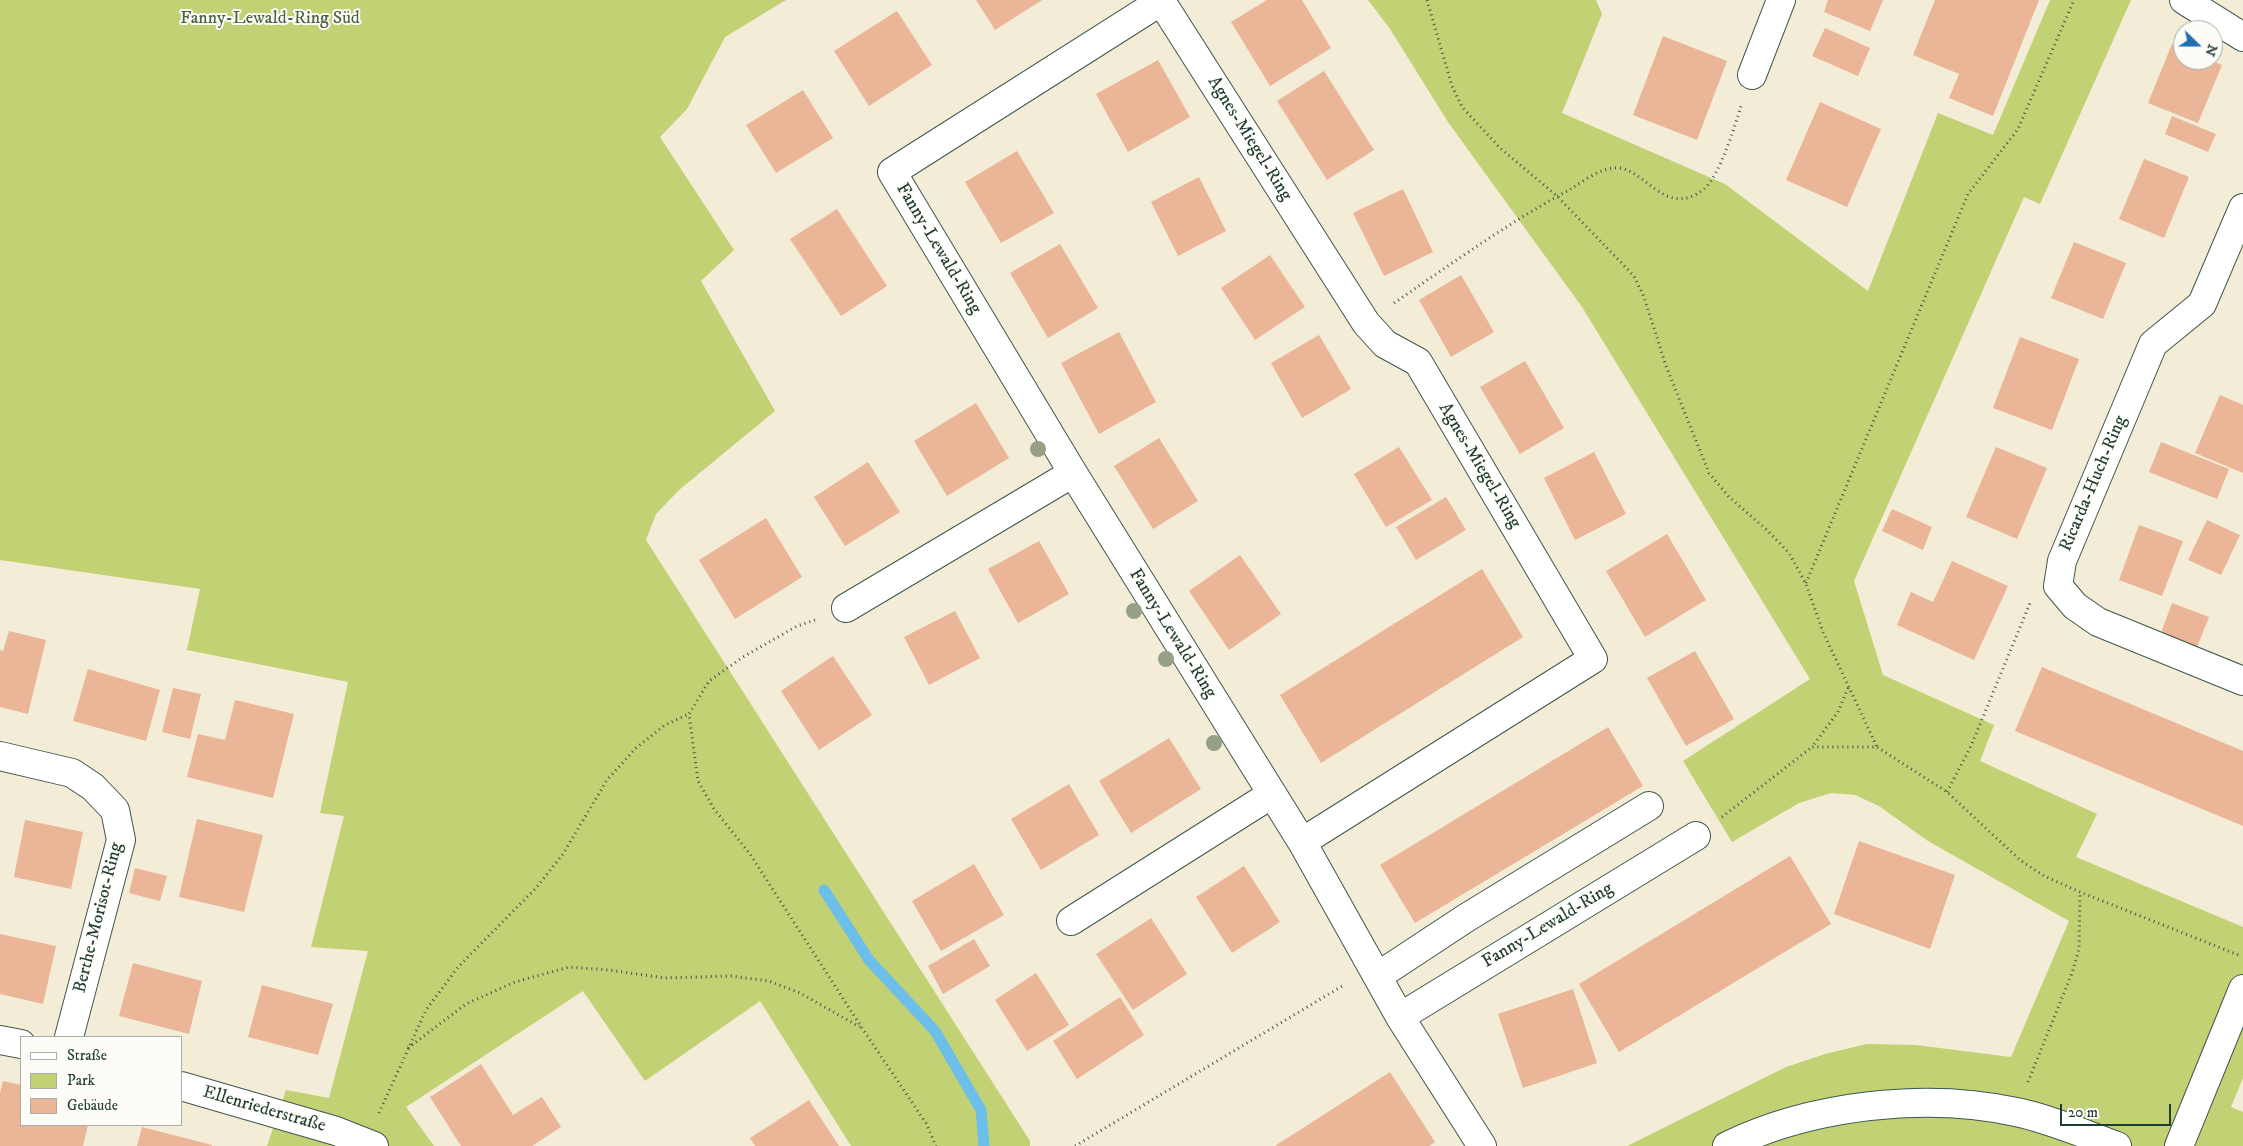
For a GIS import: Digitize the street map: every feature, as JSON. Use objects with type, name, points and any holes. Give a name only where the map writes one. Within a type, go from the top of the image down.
[{"type":"street","name":"Agnes-Miegel-Ring","points":[[1162,0],[1366,323],[1385,344],[1418,362],[1593,659],[1302,842]]},
{"type":"street","name":"Fanny-Lewald-Ring","points":[[1162,0],[892,172],[1072,473],[1302,842],[1400,1017],[1482,1146]]},
{"type":"street","points":[[1752,75],[1781,0]]},
{"type":"street","points":[[2184,0],[2243,37]]},
{"type":"street","name":"Ricarda-Huch-Ring","points":[[2058,586],[2062,561],[2153,344],[2202,304],[2243,208]]},
{"type":"street","points":[[846,608],[1072,473]]},
{"type":"street","points":[[2058,586],[2075,606],[2098,622],[2243,681]]},
{"type":"street","name":"Berthe-Morisot-Ring","points":[[0,756],[72,772],[93,787],[115,810],[120,840],[69,1036]]},
{"type":"street","points":[[1071,921],[1272,794]]},
{"type":"street","points":[[1375,972],[1649,806]]},
{"type":"street","name":"Fanny-Lewald-Ring","points":[[1400,1017],[1696,836]]},
{"type":"street","points":[[2179,1146],[2236,1026],[2243,990]]},
{"type":"street","points":[[0,1040],[20,1044]]},
{"type":"street","name":"Ellenriederstraße","points":[[182,1086],[370,1144]]},
{"type":"street","points":[[1727,1146],[1784,1124],[1876,1104],[1946,1104],[2016,1112],[2117,1146]]},
{"type":"path","points":[[1427,0],[1452,86],[1462,107],[1500,148],[1558,196],[1634,276],[1644,297],[1666,366],[1709,473],[1729,497],[1768,531],[1788,553],[1806,584],[1823,632],[1878,747],[1947,792],[2020,860],[2044,876],[2243,956]]},
{"type":"path","points":[[1806,584],[1968,194],[2018,129],[2074,0]]},
{"type":"path","points":[[1366,323],[1536,207],[1600,172],[1614,168],[1627,171],[1638,177],[1650,188],[1679,198],[1688,198],[1706,188],[1724,156],[1752,75]]},
{"type":"path","points":[[1947,792],[1971,746],[2030,602],[2058,586]]},
{"type":"path","points":[[370,1144],[408,1049],[426,1010],[458,966],[536,888],[563,854],[607,780],[636,748],[665,726],[689,714],[709,681],[742,657],[797,626],[846,608]]},
{"type":"path","points":[[1696,836],[1812,747],[1838,712],[1848,687]]},
{"type":"path","points":[[689,714],[698,781],[714,809],[750,854],[862,1028],[926,1123],[936,1146]]},
{"type":"path","points":[[1812,747],[1878,747]]},
{"type":"path","points":[[2016,1112],[2072,973],[2079,949],[2080,892]]},
{"type":"path","points":[[408,1049],[466,1004],[515,982],[568,967],[609,970],[665,978],[731,976],[769,981],[800,993],[862,1028]]},
{"type":"path","points":[[1075,1146],[1375,972]]},
{"type":"green space","name":"Fanny-Lewald-Ring Süd","points":[[0,0],[786,0],[725,37],[687,109],[660,137],[734,250],[701,281],[775,411],[679,490],[656,514],[646,540],[1030,1141],[1030,1146],[851,1146],[760,1001],[645,1081],[583,991],[406,1107],[434,1146],[267,1146],[286,1090],[329,1098],[368,951],[311,947],[344,816],[320,813],[348,682],[187,650],[200,589],[0,560]]},
{"type":"green space","points":[[1368,0],[1596,0],[1602,14],[1562,113],[1725,184],[1868,291],[1938,113],[1993,135],[2050,0],[2131,0],[2040,204],[2024,197],[1854,581],[1883,675],[1994,725],[1980,761],[2097,814],[2076,857],[2243,927],[2243,1078],[2231,1107],[2243,1112],[2243,1146],[1627,1146],[1786,1067],[1825,1054],[1867,1044],[1916,1045],[2011,1057],[2069,921],[1928,841],[1879,806],[1855,795],[1831,793],[1799,803],[1732,842],[1683,761],[1810,679],[1582,307],[1448,122],[1390,29]]},
{"type":"building","points":[[976,0],[1042,0],[995,30]]},
{"type":"building","points":[[1267,0],[1302,0],[1331,48],[1270,86],[1231,22]]},
{"type":"building","points":[[1828,0],[1883,0],[1870,31],[1824,12]]},
{"type":"building","points":[[1935,0],[2039,0],[1993,116],[1949,98],[1959,74],[1913,55]]},
{"type":"building","points":[[897,11],[932,65],[869,106],[834,51]]},
{"type":"building","points":[[1825,28],[1870,48],[1858,76],[1812,56]]},
{"type":"building","points":[[1663,36],[1727,61],[1697,140],[1633,115]]},
{"type":"building","points":[[2172,44],[2173,70],[2220,70],[2198,123],[2148,103]]},
{"type":"building","points":[[1158,60],[1190,117],[1128,152],[1096,94]]},
{"type":"building","points":[[1324,71],[1374,150],[1327,180],[1277,101]]},
{"type":"building","points":[[803,90],[833,138],[776,173],[746,125]]},
{"type":"building","points":[[1820,102],[1881,129],[1847,207],[1786,180]]},
{"type":"building","points":[[2172,116],[2216,134],[2208,152],[2165,134]]},
{"type":"building","points":[[1017,151],[1054,213],[1001,243],[965,182]]},
{"type":"building","points":[[2144,159],[2189,177],[2164,238],[2119,219]]},
{"type":"building","points":[[1199,177],[1226,231],[1178,256],[1151,202]]},
{"type":"building","points":[[1403,189],[1433,252],[1384,276],[1353,213]]},
{"type":"building","points":[[837,209],[887,286],[841,316],[790,239]]},
{"type":"building","points":[[2074,242],[2126,263],[2103,319],[2051,298]]},
{"type":"building","points":[[1060,244],[1098,308],[1048,338],[1010,273]]},
{"type":"building","points":[[1270,255],[1305,307],[1255,340],[1221,288]]},
{"type":"building","points":[[1461,275],[1494,332],[1451,357],[1419,300]]},
{"type":"building","points":[[1119,332],[1156,402],[1099,434],[1061,363]]},
{"type":"building","points":[[1319,335],[1351,389],[1302,418],[1271,363]]},
{"type":"building","points":[[2020,337],[2079,359],[2052,430],[1993,408]]},
{"type":"building","points":[[1525,361],[1564,428],[1520,454],[1480,387]]},
{"type":"building","points":[[2220,395],[2243,405],[2243,473],[2195,453]]},
{"type":"building","points":[[976,403],[1009,458],[947,496],[914,441]]},
{"type":"building","points":[[1159,438],[1198,501],[1153,529],[1114,466]]},
{"type":"building","points":[[2161,442],[2229,469],[2217,499],[2149,472]]},
{"type":"building","points":[[1399,447],[1432,500],[1386,527],[1354,474]]},
{"type":"building","points":[[1996,447],[2047,468],[2017,539],[1966,517]]},
{"type":"building","points":[[1594,452],[1626,514],[1575,540],[1544,478]]},
{"type":"building","points":[[868,462],[900,512],[845,546],[814,497]]},
{"type":"building","points":[[1446,497],[1466,530],[1416,560],[1396,527]]},
{"type":"building","points":[[1892,509],[1932,527],[1923,550],[1882,531]]},
{"type":"building","points":[[766,518],[802,577],[735,619],[699,560]]},
{"type":"building","points":[[2207,520],[2240,535],[2221,575],[2188,560]]},
{"type":"building","points":[[2139,525],[2183,541],[2162,596],[2119,580]]},
{"type":"building","points":[[1667,534],[1706,600],[1645,637],[1606,571]]},
{"type":"building","points":[[1039,541],[1069,594],[1018,623],[988,569]]},
{"type":"building","points":[[1240,555],[1281,614],[1229,650],[1189,591]]},
{"type":"building","points":[[1952,561],[2008,586],[1974,660],[1897,625],[1911,592],[1933,602]]},
{"type":"building","points":[[1482,569],[1523,637],[1321,763],[1280,695]]},
{"type":"building","points":[[2172,603],[2209,617],[2197,647],[2161,633]]},
{"type":"building","points":[[955,611],[980,658],[929,685],[904,637]]},
{"type":"building","points":[[9,631],[46,640],[28,714],[0,707],[0,650],[3,651]]},
{"type":"building","points":[[1695,651],[1734,719],[1686,746],[1647,678]]},
{"type":"building","points":[[833,656],[872,715],[819,750],[781,691]]},
{"type":"building","points":[[2042,667],[2243,751],[2243,826],[2015,731]]},
{"type":"building","points":[[88,669],[160,690],[146,741],[73,721]]},
{"type":"building","points":[[173,688],[201,694],[190,739],[162,732]]},
{"type":"building","points":[[235,700],[294,714],[273,798],[187,777],[198,734],[225,740]]},
{"type":"building","points":[[1608,727],[1643,786],[1415,923],[1380,865]]},
{"type":"building","points":[[1169,738],[1201,789],[1131,833],[1099,781]]},
{"type":"building","points":[[1069,784],[1099,835],[1041,870],[1011,819]]},
{"type":"building","points":[[197,819],[263,835],[244,912],[179,897]]},
{"type":"building","points":[[25,820],[83,832],[71,889],[14,877]]},
{"type":"building","points":[[1859,841],[1955,875],[1930,949],[1834,914]]},
{"type":"building","points":[[1790,856],[1831,924],[1619,1052],[1579,984]]},
{"type":"building","points":[[974,864],[1004,915],[941,951],[912,901]]},
{"type":"building","points":[[1244,866],[1280,922],[1232,953],[1196,897]]},
{"type":"building","points":[[135,868],[167,876],[160,901],[129,893]]},
{"type":"building","points":[[1151,918],[1187,974],[1133,1010],[1096,954]]},
{"type":"building","points":[[0,934],[56,946],[43,1004],[0,994]]},
{"type":"building","points":[[974,939],[990,966],[943,994],[928,966]]},
{"type":"building","points":[[133,963],[202,981],[189,1034],[119,1016]]},
{"type":"building","points":[[1036,973],[1069,1025],[1027,1051],[995,1000]]},
{"type":"building","points":[[262,985],[333,1004],[318,1055],[248,1037]]},
{"type":"building","points":[[1573,989],[1597,1063],[1523,1088],[1498,1014]]},
{"type":"building","points":[[1120,997],[1144,1035],[1077,1079],[1053,1041]]},
{"type":"building","points":[[481,1064],[513,1115],[542,1097],[561,1127],[532,1146],[461,1146],[430,1097]]},
{"type":"building","points":[[1390,1072],[1435,1142],[1429,1146],[1275,1146]]},
{"type":"building","points":[[3,1081],[20,1085],[20,1126],[88,1126],[83,1146],[0,1146],[0,1094]]},
{"type":"building","points":[[809,1100],[839,1146],[755,1146],[750,1138]]},
{"type":"building","points":[[142,1127],[212,1145],[212,1146],[137,1146]]},
{"type":"waterway","points":[[824,890],[869,960],[935,1031],[981,1110],[984,1146]]}]
